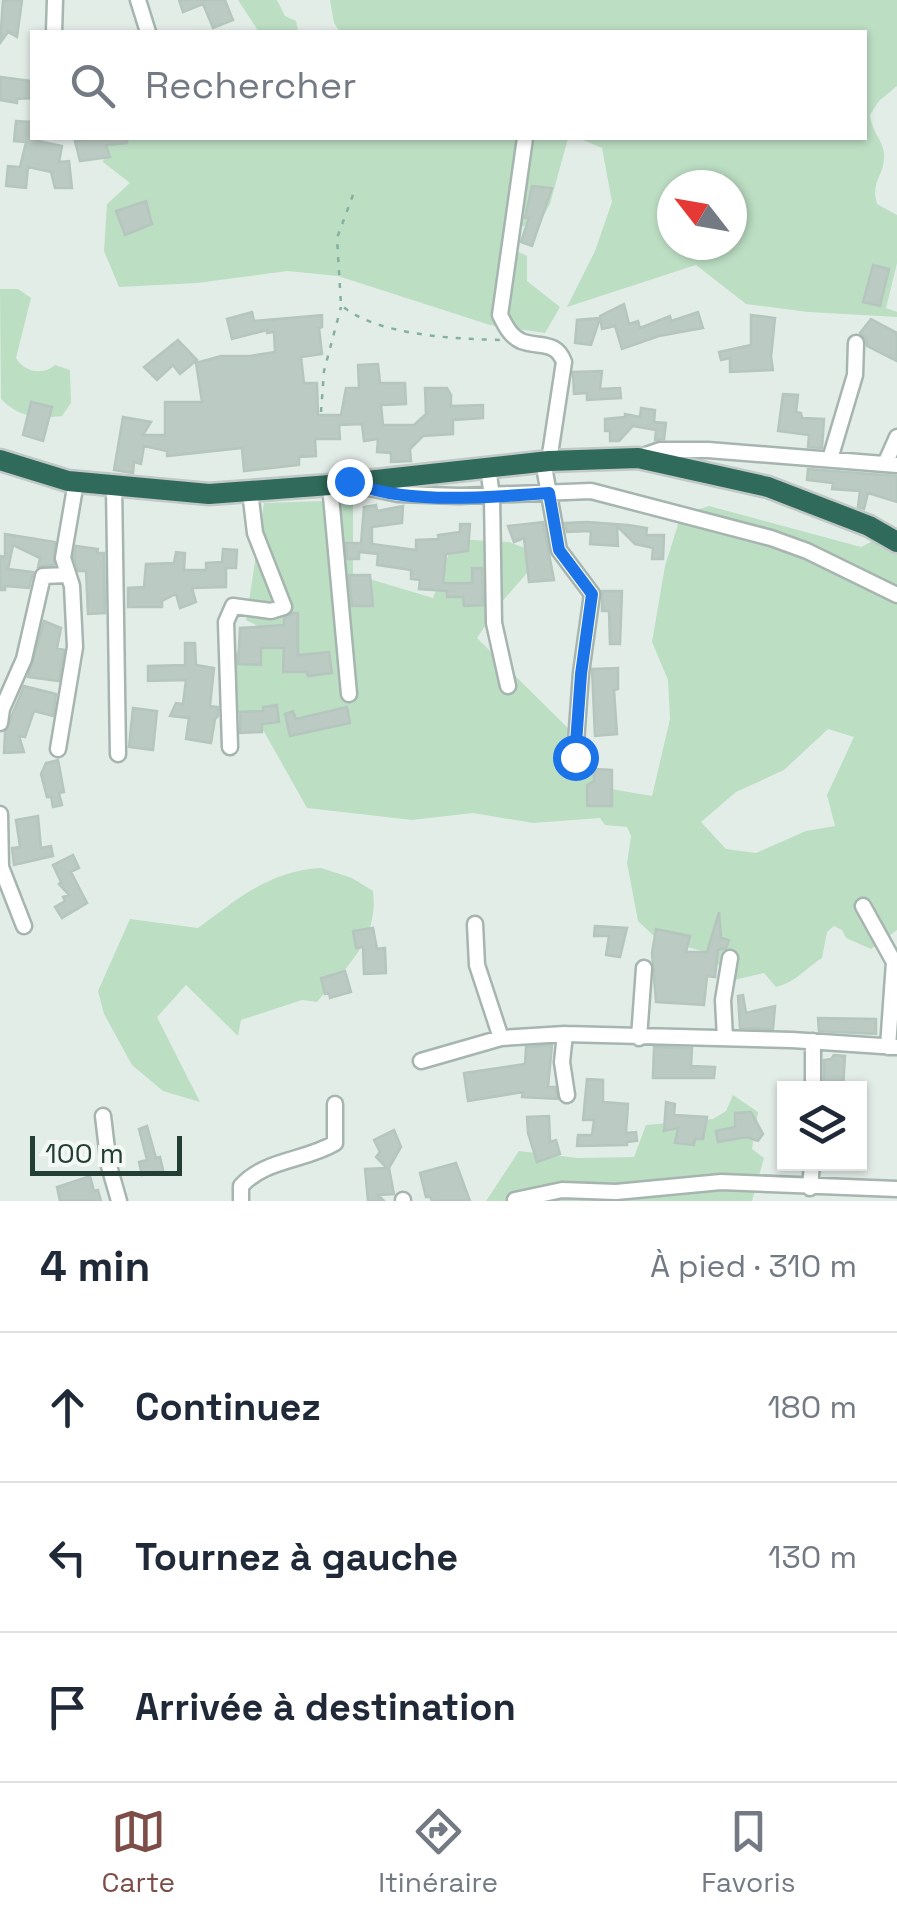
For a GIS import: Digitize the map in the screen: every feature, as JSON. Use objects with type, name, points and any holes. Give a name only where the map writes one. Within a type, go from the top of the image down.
[{"type":"highway","points":[[1,463],[76,482],[174,493],[250,491],[546,461],[638,458],[768,487],[869,526],[897,542]]},
{"type":"street","points":[[54,30],[55,0]]},
{"type":"street","points":[[138,0],[147,30]]},
{"type":"street","points":[[525,140],[500,315],[519,340],[552,346],[564,362],[546,461],[549,493],[559,550],[592,594],[575,757]]},
{"type":"street","points":[[830,459],[855,376],[856,343]]},
{"type":"street","points":[[638,458],[660,450],[891,464],[897,437]]},
{"type":"street","points":[[488,466],[494,624],[508,686]]},
{"type":"street","points":[[58,748],[75,647],[63,558],[76,482]]},
{"type":"street","points":[[349,694],[340,483],[398,494],[492,497],[591,492],[771,538],[823,558],[897,595]]},
{"type":"street","points":[[114,486],[118,754]]},
{"type":"street","points":[[230,747],[226,622],[233,606],[272,611],[284,607],[256,532],[250,491]]},
{"type":"street","points":[[0,724],[2,709],[24,658],[43,576],[68,574]]},
{"type":"street","points":[[0,814],[1,868],[24,926]]},
{"type":"street","points":[[421,1060],[501,1038],[565,1034],[893,1047],[894,962],[863,906]]},
{"type":"street","points":[[475,924],[477,965],[501,1038]]},
{"type":"street","points":[[724,1038],[723,1000],[730,958]]},
{"type":"street","points":[[638,1038],[644,968]]},
{"type":"street","points":[[565,1034],[562,1062],[567,1095]]},
{"type":"street","points":[[813,1041],[813,1081]]},
{"type":"street","points":[[241,1201],[240,1186],[249,1177],[335,1143],[335,1104]]},
{"type":"street","points":[[104,1116],[109,1166],[119,1201]]},
{"type":"street","points":[[810,1188],[811,1171]]},
{"type":"street","points":[[515,1200],[562,1190],[616,1192],[721,1182],[897,1189]]},
{"type":"path","points":[[320,412],[324,370],[341,305],[337,238],[353,195]]},
{"type":"path","points":[[341,305],[368,322],[410,331],[519,340]]},
{"type":"green space","points":[[238,0],[277,0],[285,16],[296,21],[298,30],[258,30]]},
{"type":"green space","points":[[330,0],[897,0],[897,86],[870,115],[884,155],[875,189],[877,204],[897,215],[897,263],[886,308],[897,312],[897,317],[746,304],[696,265],[567,307],[595,251],[612,202],[602,148],[583,140],[867,140],[867,30],[339,30]]},
{"type":"green space","points":[[108,140],[567,140],[550,204],[540,222],[516,228],[510,248],[527,256],[527,281],[560,307],[545,333],[490,325],[338,276],[287,271],[197,283],[119,287],[104,251],[107,204],[130,183],[103,162]]},
{"type":"green space","points":[[0,289],[18,289],[31,298],[16,358],[19,363],[34,371],[45,371],[55,365],[70,370],[71,403],[62,416],[29,415],[14,410],[1,399]]},
{"type":"green space","points":[[353,500],[353,574],[433,598],[454,539],[509,542],[543,555],[499,605],[477,638],[582,742],[605,788],[652,796],[670,719],[668,680],[652,642],[665,566],[681,515],[709,506],[861,547],[892,531],[897,536],[897,930],[871,949],[846,938],[834,926],[827,932],[822,958],[789,982],[776,987],[764,973],[734,980],[706,952],[657,939],[638,921],[627,863],[631,836],[627,827],[605,825],[600,818],[533,823],[473,813],[412,820],[307,808],[262,728],[221,703],[220,651],[235,653],[264,639],[266,630],[246,620],[264,503]],"holes":[[[828,729],[854,737],[827,795],[835,826],[806,831],[756,853],[726,849],[701,822],[736,792],[784,770]]]},
{"type":"green space","points":[[321,868],[352,878],[373,891],[371,925],[349,965],[317,1002],[302,1000],[241,1020],[238,1036],[186,985],[157,1017],[200,1102],[163,1091],[132,1065],[104,1014],[98,991],[130,919],[198,928],[270,880]]},
{"type":"green space","points":[[733,1095],[758,1112],[752,1149],[764,1158],[752,1201],[486,1201],[519,1151],[578,1158],[634,1157],[646,1125],[713,1119],[726,1111]]},
{"type":"building","points":[[22,0],[17,37],[8,32],[0,43],[3,1]]},
{"type":"building","points":[[179,0],[225,0],[233,20],[213,28],[203,4],[183,12]]},
{"type":"building","points":[[1,77],[30,81],[30,98],[17,99],[17,103],[0,100]]},
{"type":"building","points":[[16,121],[30,122],[30,140],[62,146],[59,162],[69,161],[72,188],[55,188],[51,172],[28,167],[26,188],[6,186],[8,166],[20,167],[26,142],[14,141]]},
{"type":"building","points":[[75,141],[127,143],[106,145],[110,157],[80,161]]},
{"type":"building","points":[[532,186],[552,188],[532,246],[521,242],[529,218],[525,218]]},
{"type":"building","points":[[146,201],[152,224],[125,235],[116,211]]},
{"type":"building","points":[[873,265],[889,269],[880,306],[863,302]]},
{"type":"building","points":[[624,304],[629,324],[638,321],[640,328],[670,316],[671,321],[698,312],[703,328],[659,336],[622,349],[615,326],[602,329],[600,316]]},
{"type":"building","points":[[252,312],[254,321],[322,315],[322,354],[301,357],[304,383],[317,383],[318,415],[341,415],[346,388],[359,388],[358,365],[378,364],[380,383],[405,383],[406,404],[381,405],[383,425],[414,425],[426,414],[425,388],[447,388],[451,406],[483,405],[483,418],[453,420],[453,434],[423,436],[410,449],[411,461],[391,462],[391,453],[377,452],[378,439],[364,441],[362,424],[339,425],[340,439],[315,439],[316,456],[299,457],[299,465],[244,471],[242,448],[167,456],[167,451],[144,446],[141,464],[134,462],[133,473],[114,470],[123,417],[151,422],[143,435],[165,435],[165,402],[202,402],[196,363],[221,356],[275,352],[274,332],[267,330],[232,339],[227,319]]},
{"type":"building","points":[[751,315],[775,318],[773,370],[730,372],[730,358],[721,360],[719,352],[751,345]]},
{"type":"building","points":[[600,318],[591,345],[575,343],[577,320]]},
{"type":"building","points":[[871,319],[897,333],[897,361],[867,346],[860,333]]},
{"type":"building","points":[[178,340],[197,360],[180,374],[173,365],[157,380],[144,367]]},
{"type":"building","points":[[602,371],[600,389],[620,388],[621,398],[587,400],[587,393],[574,394],[573,372]]},
{"type":"building","points":[[783,394],[798,395],[796,412],[802,418],[824,419],[822,448],[808,447],[809,435],[778,431]]},
{"type":"building","points":[[31,402],[52,407],[43,441],[23,435]]},
{"type":"building","points":[[641,408],[655,410],[654,422],[666,423],[664,439],[655,440],[656,430],[633,426],[619,441],[610,441],[605,419],[625,414],[640,417]]},
{"type":"building","points":[[808,469],[897,476],[897,502],[868,493],[864,509],[858,507],[860,491],[832,489],[833,483],[807,480]]},
{"type":"building","points":[[376,505],[377,511],[403,506],[402,523],[372,527],[372,544],[416,550],[416,540],[439,539],[438,535],[460,532],[460,524],[470,524],[468,551],[446,554],[443,583],[472,583],[472,568],[482,568],[483,605],[464,606],[463,597],[447,597],[447,591],[419,589],[420,580],[411,579],[411,570],[377,565],[378,554],[359,552],[359,559],[347,559],[346,543],[361,543],[364,507]]},
{"type":"building","points":[[543,522],[554,580],[529,582],[524,538],[514,542],[508,526]]},
{"type":"building","points":[[587,522],[647,528],[646,535],[664,535],[663,559],[652,559],[653,548],[635,544],[617,526],[618,546],[590,544],[591,531],[567,532],[565,523]]},
{"type":"building","points":[[5,534],[55,542],[54,565],[38,567],[40,558],[13,545],[8,569],[33,572],[29,588],[5,586],[5,590],[0,590],[0,556],[5,557]]},
{"type":"building","points":[[76,546],[104,553],[105,613],[88,614],[86,571],[78,571]]},
{"type":"building","points":[[223,549],[237,550],[236,568],[226,568],[226,587],[192,588],[196,602],[180,608],[176,594],[162,601],[162,607],[128,607],[128,588],[144,587],[146,564],[174,563],[176,552],[185,553],[184,570],[206,570],[206,563],[222,562]]},
{"type":"building","points":[[349,575],[370,575],[373,606],[352,606]]},
{"type":"building","points":[[602,591],[622,591],[620,644],[610,644],[609,611],[602,611]]},
{"type":"building","points":[[298,613],[298,655],[329,652],[332,673],[308,676],[307,672],[283,672],[284,648],[261,648],[261,665],[238,664],[240,628],[284,625],[284,618]]},
{"type":"building","points":[[44,621],[61,628],[57,648],[64,650],[59,681],[28,677]]},
{"type":"building","points":[[185,643],[195,643],[196,665],[214,668],[210,706],[218,707],[218,716],[211,743],[186,739],[189,718],[170,716],[176,703],[183,704],[186,680],[148,681],[148,666],[185,665]]},
{"type":"building","points":[[618,668],[618,689],[614,690],[617,734],[595,736],[592,669]]},
{"type":"building","points":[[24,686],[56,694],[53,716],[34,711],[25,737],[19,736],[24,752],[4,753],[5,732]]},
{"type":"building","points":[[277,705],[279,722],[262,724],[262,732],[240,733],[240,712],[263,711],[263,707]]},
{"type":"building","points":[[347,707],[350,723],[290,736],[285,714],[293,711],[296,719]]},
{"type":"building","points":[[133,708],[157,711],[153,750],[129,747]]},
{"type":"building","points":[[58,760],[64,792],[59,793],[62,805],[53,807],[41,774],[46,763]]},
{"type":"building","points":[[594,769],[612,770],[612,806],[587,806],[587,785],[594,781]]},
{"type":"building","points":[[38,816],[41,848],[51,846],[53,856],[14,865],[12,848],[20,847],[16,820]]},
{"type":"building","points":[[73,855],[79,868],[71,872],[87,903],[62,918],[55,907],[69,895],[59,884],[53,865]]},
{"type":"building","points":[[719,912],[721,938],[729,940],[726,948],[718,950],[715,977],[707,976],[704,1005],[656,1002],[652,953],[656,929],[690,936],[686,952],[707,952]]},
{"type":"building","points":[[595,926],[627,928],[620,957],[606,955],[609,936],[594,936]]},
{"type":"building","points":[[373,928],[377,949],[385,948],[386,973],[364,974],[363,947],[356,948],[353,931]]},
{"type":"building","points":[[345,971],[351,992],[330,998],[321,978]]},
{"type":"building","points":[[743,995],[746,1013],[775,1006],[773,1029],[740,1028],[738,996]]},
{"type":"building","points":[[818,1018],[876,1019],[876,1034],[819,1031]]},
{"type":"building","points":[[552,1045],[548,1087],[555,1087],[558,1099],[522,1097],[523,1092],[468,1101],[464,1073],[525,1064],[526,1047]]},
{"type":"building","points":[[654,1047],[692,1048],[691,1066],[715,1067],[714,1078],[653,1078]]},
{"type":"building","points":[[834,1055],[845,1056],[843,1081],[824,1081],[824,1060]]},
{"type":"building","points":[[587,1079],[603,1080],[603,1102],[628,1104],[626,1133],[636,1132],[637,1141],[627,1145],[577,1146],[578,1135],[592,1135],[594,1120],[583,1120]]},
{"type":"building","points":[[666,1102],[675,1104],[674,1115],[707,1117],[703,1139],[695,1139],[694,1145],[675,1143],[678,1128],[664,1131]]},
{"type":"building","points":[[751,1112],[763,1134],[758,1141],[747,1137],[718,1142],[716,1131],[735,1127],[735,1113]]},
{"type":"building","points":[[549,1116],[550,1142],[556,1140],[560,1154],[537,1162],[527,1117]]},
{"type":"building","points":[[147,1126],[163,1170],[142,1175],[139,1162],[147,1160],[139,1129]]},
{"type":"building","points":[[394,1130],[401,1147],[389,1168],[394,1194],[378,1195],[384,1201],[368,1201],[365,1169],[387,1168],[376,1157],[380,1152],[374,1140]]},
{"type":"building","points":[[456,1163],[470,1201],[432,1201],[426,1197],[420,1173]]},
{"type":"building","points":[[90,1176],[101,1201],[60,1201],[57,1187]]},
{"type":"route","points":[[349,481],[367,490],[398,494],[492,497],[549,493],[559,550],[592,594],[575,757]]}]
